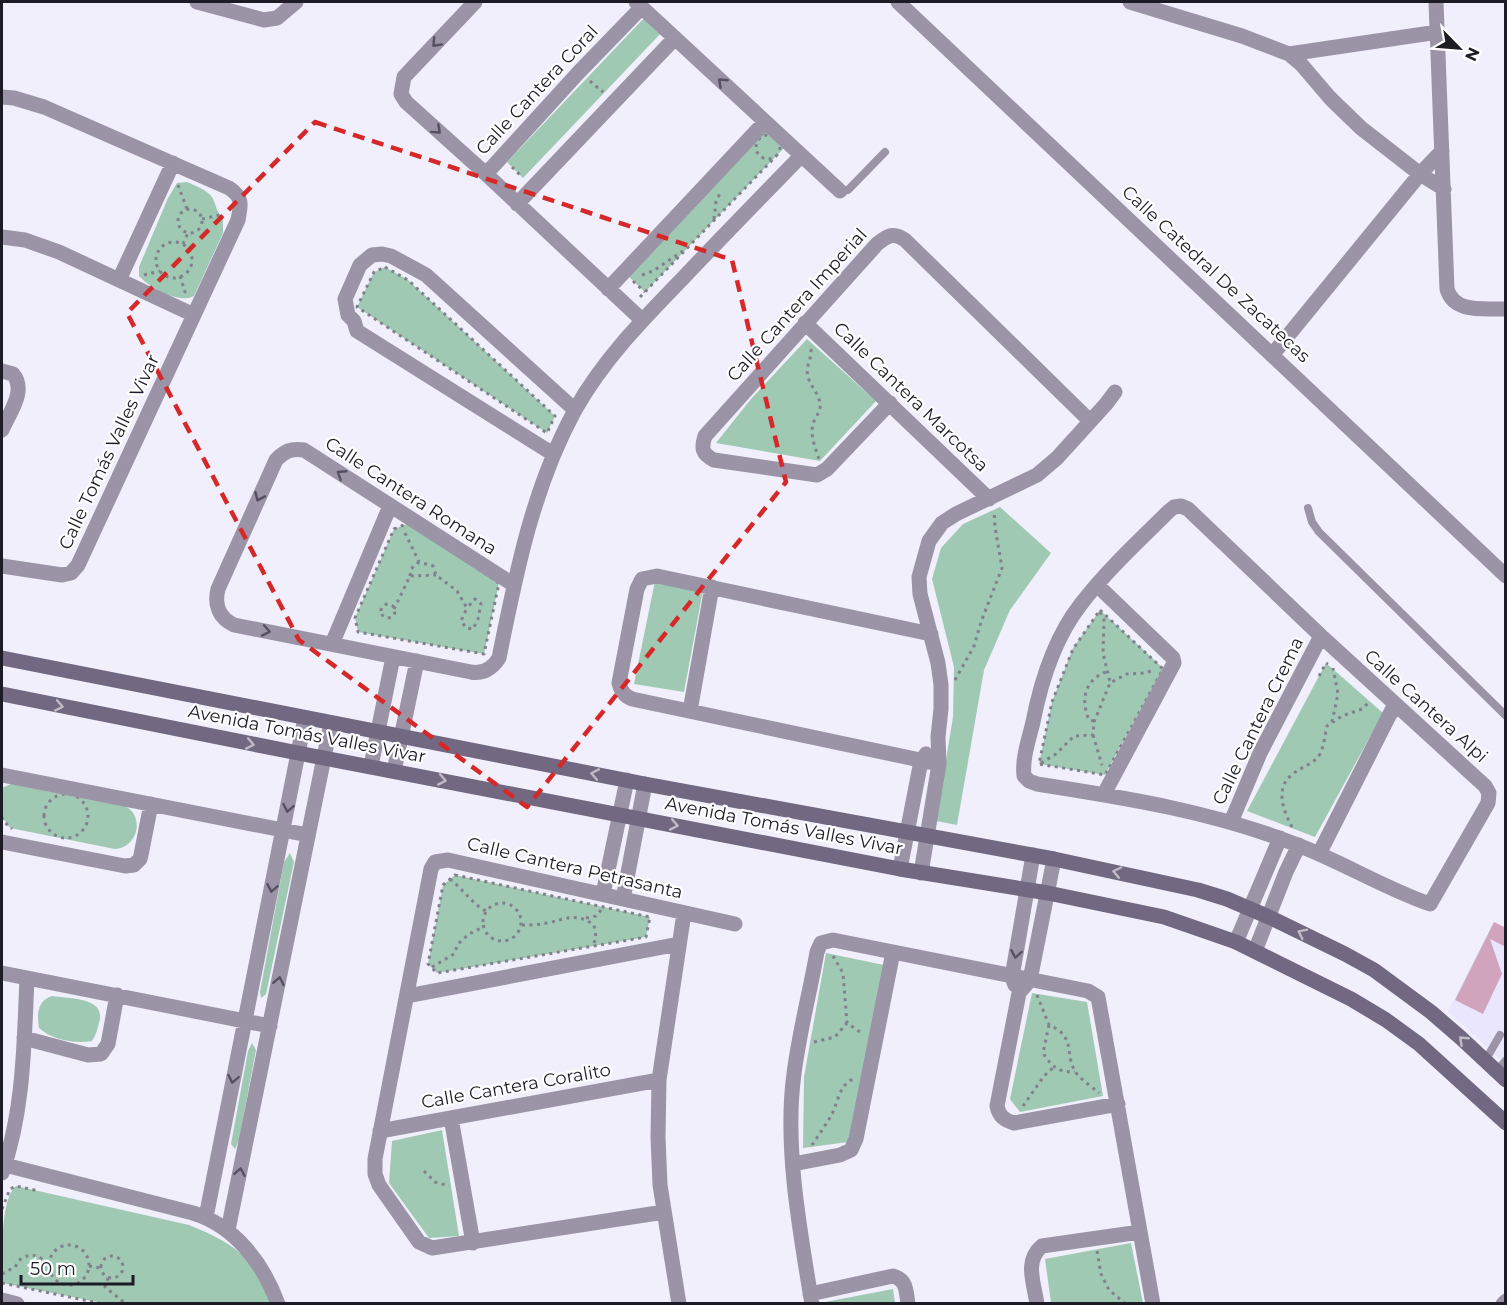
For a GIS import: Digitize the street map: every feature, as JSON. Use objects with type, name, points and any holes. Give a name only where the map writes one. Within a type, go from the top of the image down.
[{"type":"main road","name":"Avenida Tomás Valles Vivar","points":[[2,658],[645,784],[1054,859],[1198,890],[1227,899],[1269,917],[1374,970],[1431,1012],[1498,1068]]},
{"type":"main road","name":"Avenida Tomás Valles Vivar","points":[[2,694],[921,873],[1048,892],[1164,917],[1236,942],[1351,999],[1386,1020],[1419,1044],[1506,1123]]},
{"type":"street","points":[[197,2],[264,20],[277,18],[296,2]]},
{"type":"street","points":[[475,2],[404,77],[401,94],[406,102],[642,320]]},
{"type":"street","name":"Calle Catedral De Zacatecas","points":[[898,2],[1506,576]]},
{"type":"street","points":[[1130,2],[1242,36],[1288,54],[1301,64],[1330,98],[1361,128],[1443,189]]},
{"type":"street","points":[[1436,2],[1447,289],[1449,297],[1459,306],[1506,309]]},
{"type":"street","points":[[639,4],[840,191]]},
{"type":"street","name":"Calle Cantera Coral","points":[[486,174],[639,4]]},
{"type":"street","points":[[1288,54],[1438,32]]},
{"type":"street","points":[[517,204],[675,38]]},
{"type":"street","name":"Calle Tomás Valles Vivar","points":[[2,97],[44,106],[229,188],[241,199],[238,220],[78,565],[71,573],[63,575],[2,566]]},
{"type":"street","points":[[608,289],[765,122]]},
{"type":"street","points":[[1273,354],[1420,174],[1442,151]]},
{"type":"street","name":"Calle Cantera Romana","points":[[513,585],[304,450],[290,449],[276,460],[215,598],[226,621],[234,624],[477,673],[491,667],[499,658],[522,547],[553,454],[575,410],[611,356],[642,320],[801,156]]},
{"type":"street","points":[[118,280],[173,163]]},
{"type":"street","name":"Calle Cantera Imperial","points":[[890,403],[827,470],[817,475],[714,460],[703,451],[702,444],[705,436],[805,323],[877,244],[885,237],[898,235],[1090,421]]},
{"type":"street","points":[[2,237],[41,245],[194,315]]},
{"type":"street","points":[[553,454],[357,331],[354,321],[348,315],[345,299],[360,266],[372,255],[382,254],[391,256],[426,275],[575,410]]},
{"type":"street","name":"Calle Cantera Marcotsa","points":[[805,323],[992,504]]},
{"type":"street","points":[[2,371],[13,374],[19,386],[18,394],[2,429]]},
{"type":"street","points":[[921,873],[939,764],[938,737],[941,709],[941,685],[920,594],[919,577],[929,541],[942,523],[949,518],[992,504],[1037,475],[1056,458],[1115,392]]},
{"type":"street","points":[[332,644],[390,506]]},
{"type":"street","name":"Calle Cantera Alpi","points":[[1181,506],[1188,509],[1321,636],[1485,786],[1489,793],[1488,803],[1430,904],[1299,845],[1282,832],[1173,807],[1029,781],[1024,776],[1023,768],[1037,703],[1048,668],[1060,638],[1080,605],[1097,585],[1169,510],[1181,506]]},
{"type":"street","points":[[931,634],[657,576],[642,579],[637,589],[619,683],[621,690],[632,699],[939,764]]},
{"type":"street","points":[[1097,585],[1173,658],[1174,663],[1104,794]]},
{"type":"street","points":[[690,711],[712,587]]},
{"type":"street","name":"Calle Cantera Crema","points":[[1231,822],[1260,753],[1321,636]]},
{"type":"street","points":[[371,766],[393,657]]},
{"type":"street","points":[[394,771],[417,661]]},
{"type":"street","points":[[1319,854],[1395,704]]},
{"type":"street","points":[[384,705],[407,710]]},
{"type":"street","points":[[206,1217],[305,718]]},
{"type":"street","points":[[228,1230],[331,723]]},
{"type":"street","points":[[900,869],[921,760],[938,737]]},
{"type":"street","points":[[2,775],[308,835]]},
{"type":"street","points":[[603,901],[627,780]]},
{"type":"street","points":[[623,899],[645,784]]},
{"type":"street","points":[[2,842],[125,866],[134,865],[140,859],[151,804]]},
{"type":"street","points":[[912,805],[932,809]]},
{"type":"street","points":[[1236,942],[1282,832]]},
{"type":"street","points":[[614,841],[633,846]]},
{"type":"street","points":[[1255,951],[1299,845]]},
{"type":"street","points":[[1012,977],[1033,855]]},
{"type":"street","points":[[1054,859],[1029,990],[997,1106],[1003,1118],[1014,1123],[1118,1104]]},
{"type":"street","name":"Calle Cantera Petrasanta","points":[[664,1212],[432,1248],[419,1242],[379,1185],[375,1174],[375,1159],[431,869],[435,862],[448,860],[603,901],[623,899],[735,924]]},
{"type":"street","points":[[1260,884],[1279,891]]},
{"type":"street","points":[[679,1304],[660,1185],[659,1080],[684,913]]},
{"type":"street","points":[[1021,923],[1040,927]]},
{"type":"street","points":[[908,1304],[904,1282],[893,1276],[811,1299],[793,1164],[792,1110],[794,1074],[819,947],[826,940],[1012,977],[1029,990],[1088,992],[1098,997],[1153,1304]]},
{"type":"street","points":[[407,996],[679,944]]},
{"type":"street","points":[[793,1164],[840,1155],[851,1150],[856,1139],[893,952]]},
{"type":"street","points":[[2,973],[270,1026]]},
{"type":"street","points":[[27,978],[19,1102],[3,1170],[206,1217],[228,1230],[250,1253],[266,1277],[278,1304]]},
{"type":"street","points":[[24,1038],[88,1055],[101,1054],[108,1044],[117,995]]},
{"type":"street","name":"Calle Cantera Coralito","points":[[380,1131],[659,1080]]},
{"type":"street","points":[[451,1118],[473,1243]]},
{"type":"street","points":[[1037,1304],[1030,1264],[1034,1252],[1042,1246],[1140,1232]]},
{"type":"street","points":[[2,1300],[17,1304]]},
{"type":"lane","points":[[840,191],[848,190],[885,152]]},
{"type":"lane","points":[[1308,508],[1312,522],[1319,532],[1506,716]]},
{"type":"lane","points":[[1498,1068],[1500,1035]]},
{"type":"path","points":[[579,72],[614,102]]},
{"type":"path","points":[[627,275],[645,292],[785,147],[767,130],[750,148]]},
{"type":"path","points":[[758,139],[756,151],[761,158],[769,159],[777,155]]},
{"type":"path","points":[[507,162],[523,178]]},
{"type":"path","points":[[177,183],[187,182]]},
{"type":"path","points":[[173,191],[177,183]]},
{"type":"path","points":[[177,183],[187,209]]},
{"type":"path","points":[[713,222],[716,202],[721,191]]},
{"type":"path","points":[[187,209],[195,210],[202,219],[199,230],[188,233],[181,229],[178,222],[180,214],[187,209]]},
{"type":"path","points":[[202,219],[221,217],[216,211]]},
{"type":"path","points":[[183,244],[188,233]]},
{"type":"path","points":[[171,242],[183,244],[188,248],[192,258],[189,269],[180,276],[169,277],[160,271],[156,259],[160,248],[171,242]]},
{"type":"path","points":[[635,275],[653,271],[687,249]]},
{"type":"path","points":[[385,267],[408,280],[555,416],[547,433],[357,307],[374,272],[385,267]]},
{"type":"path","points":[[145,283],[139,276],[160,271]]},
{"type":"path","points":[[180,276],[187,299]]},
{"type":"path","points":[[176,297],[187,299],[194,296]]},
{"type":"path","points":[[808,459],[820,461],[813,440],[813,424],[820,410],[819,398],[809,381],[806,369],[812,352],[809,346]]},
{"type":"path","points":[[954,681],[974,646],[1002,568],[992,504]]},
{"type":"path","points":[[409,523],[499,583],[484,654],[358,632],[355,618],[394,529],[401,526],[409,523]]},
{"type":"path","points":[[401,526],[419,562],[433,566],[436,575],[457,591],[466,608],[461,621],[466,628],[473,629],[481,604],[476,598],[466,608]]},
{"type":"path","points":[[394,609],[386,605],[382,608],[382,615],[390,618],[394,614],[411,569],[419,562]]},
{"type":"path","points":[[410,576],[436,575]]},
{"type":"path","points":[[1100,610],[1163,669],[1105,776]]},
{"type":"path","points":[[1100,610],[1104,620],[1102,653],[1109,671],[1110,682],[1094,722],[1093,735],[1105,776]]},
{"type":"path","points":[[1039,764],[1052,702],[1073,648],[1100,610]]},
{"type":"path","points":[[1315,682],[1326,663],[1340,675]]},
{"type":"path","points":[[1110,682],[1127,674],[1145,673],[1160,666]]},
{"type":"path","points":[[1332,723],[1338,694],[1333,668]]},
{"type":"path","points":[[1094,722],[1089,720],[1084,708],[1085,694],[1090,682],[1099,674],[1109,671]]},
{"type":"path","points":[[1362,695],[1376,707]]},
{"type":"path","points":[[1282,832],[1293,828],[1282,808],[1283,789],[1293,773],[1308,766],[1320,754],[1327,726],[1342,716],[1362,709],[1370,701]]},
{"type":"path","points":[[1039,764],[1056,754],[1074,736],[1093,735]]},
{"type":"path","points":[[1039,764],[1105,776]]},
{"type":"path","points":[[72,795],[84,802],[89,816],[88,822],[80,834],[74,838],[60,838],[47,829],[44,814],[50,800],[57,796],[72,795]]},
{"type":"path","points":[[2,817],[10,828],[17,830]]},
{"type":"path","points":[[49,836],[82,842]]},
{"type":"path","points":[[455,875],[603,901],[650,916],[646,937],[437,973],[428,964],[443,885],[450,879],[455,875]]},
{"type":"path","points":[[450,879],[469,896],[474,905],[486,911]]},
{"type":"path","points":[[522,925],[596,916],[603,901]]},
{"type":"path","points":[[497,903],[509,904],[519,912],[522,925],[515,937],[503,942],[490,938],[483,927],[483,916],[497,903]]},
{"type":"path","points":[[584,918],[594,925],[596,937],[592,946]]},
{"type":"path","points":[[432,967],[454,954],[458,944],[469,934],[483,927]]},
{"type":"path","points":[[826,953],[843,956]]},
{"type":"path","points":[[810,1043],[835,1036],[847,1023],[843,973],[832,954]]},
{"type":"path","points":[[1029,990],[1047,995]]},
{"type":"path","points":[[1029,990],[1049,1025],[1060,1029],[1066,1037],[1075,1072],[1103,1096]]},
{"type":"path","points":[[847,1023],[870,1038]]},
{"type":"path","points":[[1049,1025],[1043,1053],[1053,1068],[1075,1072]]},
{"type":"path","points":[[1030,1110],[1020,1112],[1030,1094],[1053,1068]]},
{"type":"path","points":[[820,1146],[810,1147],[833,1113],[837,1097],[848,1081],[855,1078]]},
{"type":"path","points":[[1101,1084],[1103,1096]]},
{"type":"path","points":[[1093,1098],[1103,1096]]},
{"type":"path","points":[[424,1171],[435,1182],[451,1187],[449,1175]]},
{"type":"path","points":[[2,1209],[10,1189],[16,1186],[45,1192]]},
{"type":"path","points":[[69,1245],[76,1246],[86,1254],[89,1266],[81,1282],[70,1286],[52,1278],[48,1265],[49,1258],[57,1248],[69,1245]]},
{"type":"path","points":[[1097,1249],[1101,1274],[1109,1290],[1126,1304]]},
{"type":"path","points":[[2,1274],[15,1267],[21,1258],[30,1254],[39,1256],[48,1265]]},
{"type":"path","points":[[108,1256],[116,1256],[122,1261],[123,1269],[119,1275],[108,1278],[100,1268],[102,1260],[108,1256]]},
{"type":"path","points":[[89,1266],[100,1268]]},
{"type":"path","points":[[108,1278],[105,1287],[126,1304]]},
{"type":"path","points":[[2,1283],[103,1304]]},
{"type":"highlighted area","points":[[315,122],[732,260],[786,482],[527,807],[299,640],[127,313]]},
{"type":"shaded area","points":[[1494,922],[1505,929],[1505,1064],[1448,1011]]},
{"type":"green space","points":[[646,16],[663,31],[523,178],[507,162]]},
{"type":"green space","points":[[767,130],[785,147],[645,292],[627,275]]},
{"type":"green space","points":[[187,182],[210,194],[223,218],[223,233],[194,296],[181,298],[165,294],[150,285],[139,276],[139,267],[168,198],[177,183]]},
{"type":"green space","points":[[385,267],[408,280],[555,416],[547,433],[357,307],[374,272]]},
{"type":"green space","points":[[807,339],[876,401],[820,461],[716,443],[751,399]]},
{"type":"green space","points":[[1000,507],[1051,553],[1010,610],[984,670],[957,825],[936,821],[953,717],[954,667],[932,579],[941,548],[963,524]]},
{"type":"green space","points":[[409,523],[499,583],[484,654],[358,632],[355,618],[394,529]]},
{"type":"green space","points":[[655,581],[703,590],[684,692],[634,684]]},
{"type":"green space","points":[[1100,610],[1163,668],[1105,775],[1039,764],[1052,702],[1073,648]]},
{"type":"green space","points":[[1326,663],[1383,713],[1315,837],[1247,811]]},
{"type":"green space","points":[[11,784],[125,806],[135,817],[137,824],[134,838],[123,847],[115,849],[10,828],[2,817],[2,788]]},
{"type":"green space","points":[[290,853],[294,862],[266,994],[261,998],[260,992],[284,862]]},
{"type":"green space","points":[[455,875],[650,917],[646,937],[437,973],[428,964],[443,885]]},
{"type":"green space","points":[[826,953],[884,965],[848,1142],[803,1148],[804,1077]]},
{"type":"green space","points":[[1032,993],[1087,1002],[1103,1096],[1020,1112],[1010,1099]]},
{"type":"green space","points":[[52,996],[85,1001],[98,1008],[99,1023],[92,1041],[64,1040],[50,1036],[39,1028],[39,1009],[43,1001]]},
{"type":"green space","points":[[252,1043],[256,1050],[239,1140],[235,1149],[231,1144],[248,1051]]},
{"type":"green space","points":[[442,1130],[459,1236],[429,1238],[389,1183],[392,1141]]},
{"type":"green space","points":[[16,1186],[189,1225],[206,1232],[244,1256],[257,1272],[275,1303],[103,1303],[2,1283],[5,1216],[7,1203]]},
{"type":"green space","points":[[1131,1243],[1143,1303],[1051,1303],[1045,1259]]},
{"type":"green space","points":[[893,1289],[895,1303],[825,1303],[825,1302]]},
{"type":"building","points":[[1494,922],[1506,928],[1506,947],[1490,939],[1502,974],[1483,1014],[1455,1000]]}]
